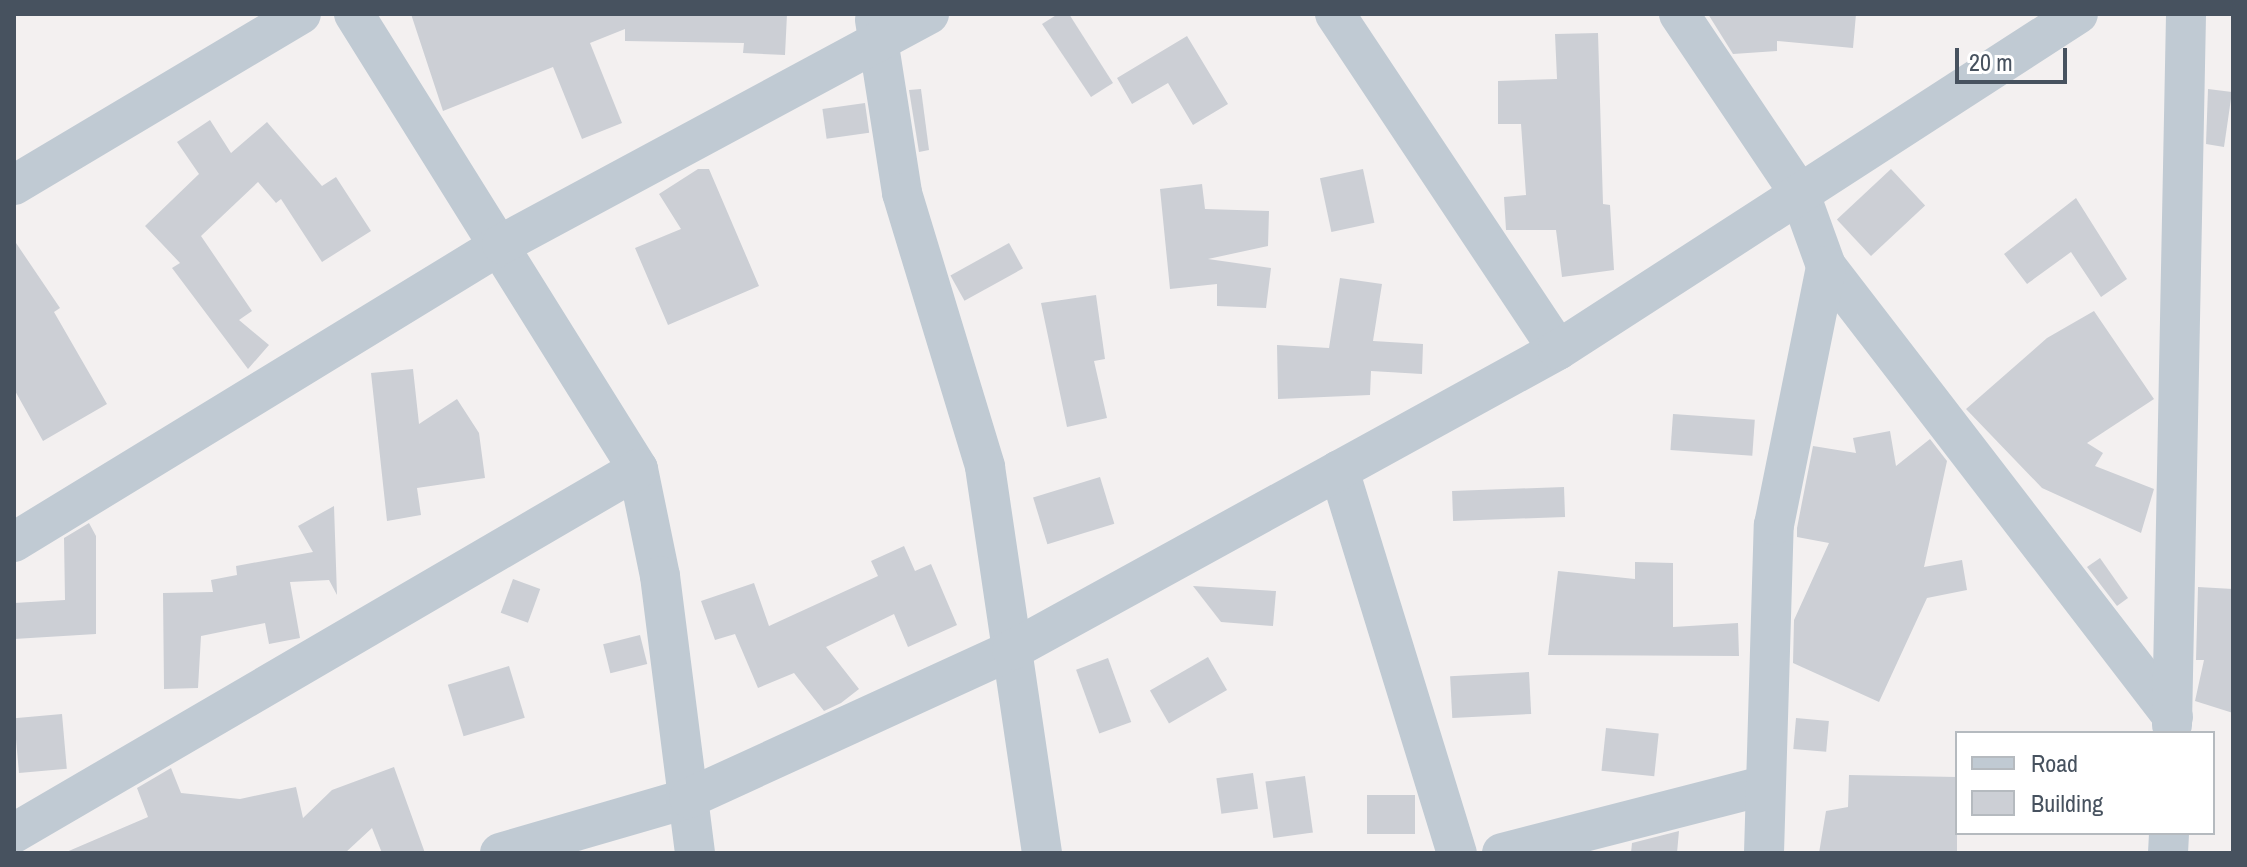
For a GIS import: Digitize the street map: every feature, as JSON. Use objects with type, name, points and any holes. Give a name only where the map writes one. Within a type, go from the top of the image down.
[{"type":"street","points":[[14,185],[301,14]]},
{"type":"street","points":[[354,14],[502,244],[638,469],[695,853]]},
{"type":"street","points":[[14,542],[502,244],[876,28],[929,14]]},
{"type":"street","points":[[1335,14],[1558,350]]},
{"type":"street","points":[[1679,14],[1800,194],[1826,266],[2172,725]]},
{"type":"street","points":[[500,853],[689,798],[1012,650],[1558,350],[1800,194],[2031,26],[2078,14]]},
{"type":"street","points":[[2172,725],[2186,14]]},
{"type":"street","points":[[876,28],[902,193],[985,467],[1042,853]]},
{"type":"street","points":[[1764,853],[1763,786],[1774,525],[1826,266]]},
{"type":"street","points":[[14,833],[638,469]]},
{"type":"street","points":[[1339,470],[1457,853]]},
{"type":"street","points":[[1502,853],[1763,786]]},
{"type":"building","points":[[411,14],[787,14],[785,55],[743,53],[744,43],[625,41],[625,29],[590,43],[622,123],[582,139],[553,67],[443,111]]},
{"type":"building","points":[[1058,14],[1069,14],[1113,83],[1091,97],[1042,24]]},
{"type":"building","points":[[1708,14],[1856,14],[1853,48],[1777,41],[1777,51],[1733,54]]},
{"type":"building","points":[[1598,33],[1603,204],[1610,205],[1614,270],[1562,277],[1556,230],[1506,230],[1504,197],[1526,195],[1521,124],[1498,124],[1498,81],[1557,79],[1555,34]]},
{"type":"building","points":[[1187,36],[1228,104],[1193,125],[1168,83],[1132,104],[1117,78]]},
{"type":"building","points":[[921,89],[929,150],[919,152],[909,90]]},
{"type":"building","points":[[2208,89],[2232,92],[2224,147],[2206,144]]},
{"type":"building","points":[[865,103],[869,133],[827,139],[822,109]]},
{"type":"building","points":[[210,120],[231,153],[267,122],[322,186],[336,177],[371,231],[322,262],[281,199],[276,203],[258,182],[201,236],[252,311],[239,320],[269,345],[248,369],[172,268],[180,263],[145,226],[199,174],[177,142]]},
{"type":"building","points":[[698,169],[709,169],[759,286],[668,325],[635,248],[681,229],[659,194]]},
{"type":"building","points":[[1363,169],[1374,223],[1331,232],[1320,178]]},
{"type":"building","points":[[1891,169],[1925,206],[1871,256],[1837,219]]},
{"type":"building","points":[[1202,184],[1205,209],[1269,211],[1268,246],[1208,259],[1271,268],[1266,308],[1217,306],[1217,284],[1170,289],[1160,189]]},
{"type":"building","points":[[2076,198],[2127,279],[2101,297],[2071,252],[2027,284],[2004,254]]},
{"type":"building","points":[[14,240],[60,308],[54,312],[107,404],[43,441],[14,389]]},
{"type":"building","points":[[1009,243],[1023,268],[964,301],[950,275]]},
{"type":"building","points":[[1340,278],[1382,284],[1373,341],[1423,344],[1422,374],[1371,371],[1370,395],[1278,399],[1277,345],[1329,348]]},
{"type":"building","points":[[1096,295],[1105,359],[1094,361],[1107,418],[1067,427],[1041,303]]},
{"type":"building","points":[[2094,311],[2154,399],[2087,443],[2103,453],[2095,466],[2154,489],[2141,533],[2042,488],[1966,409],[2047,338]]},
{"type":"building","points":[[413,369],[419,424],[457,399],[479,433],[485,478],[417,488],[421,515],[387,521],[371,373]]},
{"type":"building","points":[[1673,414],[1755,420],[1752,456],[1670,450]]},
{"type":"building","points":[[1890,431],[1896,466],[1930,439],[1947,461],[1924,567],[1962,560],[1967,590],[1927,598],[1879,702],[1793,663],[1794,620],[1829,543],[1797,537],[1797,528],[1813,446],[1856,453],[1853,438]]},
{"type":"building","points":[[1100,477],[1114,524],[1047,544],[1033,497]]},
{"type":"building","points":[[1564,487],[1565,517],[1453,521],[1452,491]]},
{"type":"building","points":[[334,506],[337,595],[329,580],[290,582],[300,638],[269,644],[265,623],[201,636],[198,688],[164,689],[163,593],[213,592],[211,580],[237,575],[236,566],[313,552],[298,526]]},
{"type":"building","points":[[89,523],[96,536],[96,634],[14,639],[14,603],[65,600],[64,538]]},
{"type":"building","points":[[904,546],[915,571],[931,564],[957,625],[908,647],[894,614],[826,647],[859,689],[841,703],[824,711],[794,673],[758,688],[735,634],[715,640],[701,601],[754,583],[769,626],[878,576],[871,561]]},
{"type":"building","points":[[2100,558],[2128,598],[2117,606],[2087,567]]},
{"type":"building","points":[[1635,562],[1673,563],[1673,627],[1738,623],[1739,656],[1548,655],[1558,571],[1635,579]]},
{"type":"building","points":[[513,579],[540,589],[528,623],[501,613]]},
{"type":"building","points":[[1193,586],[1276,591],[1273,626],[1221,622]]},
{"type":"building","points":[[2198,587],[2233,589],[2233,713],[2195,701],[2204,660],[2196,660]]},
{"type":"building","points":[[640,635],[647,664],[610,673],[603,644]]},
{"type":"building","points":[[1208,657],[1227,690],[1169,723],[1150,690]]},
{"type":"building","points":[[1108,658],[1131,722],[1099,734],[1076,670]]},
{"type":"building","points":[[509,666],[525,718],[464,736],[448,685]]},
{"type":"building","points":[[1529,672],[1531,714],[1452,718],[1450,676]]},
{"type":"building","points":[[62,714],[67,769],[19,773],[14,718]]},
{"type":"building","points":[[1796,718],[1829,721],[1826,752],[1793,749]]},
{"type":"building","points":[[1606,728],[1659,734],[1654,776],[1602,771]]},
{"type":"building","points":[[394,767],[425,853],[382,853],[372,828],[345,853],[64,853],[148,817],[137,788],[171,768],[181,793],[240,799],[296,787],[303,818],[332,790]]},
{"type":"building","points":[[1253,773],[1258,809],[1221,814],[1216,778]]},
{"type":"building","points":[[1849,775],[1955,777],[1957,853],[1819,853],[1826,811],[1848,807]]},
{"type":"building","points":[[1305,776],[1313,832],[1273,838],[1265,782]]},
{"type":"building","points":[[1367,795],[1415,795],[1415,834],[1367,834]]},
{"type":"building","points":[[1679,831],[1677,853],[1631,853],[1632,843]]}]
